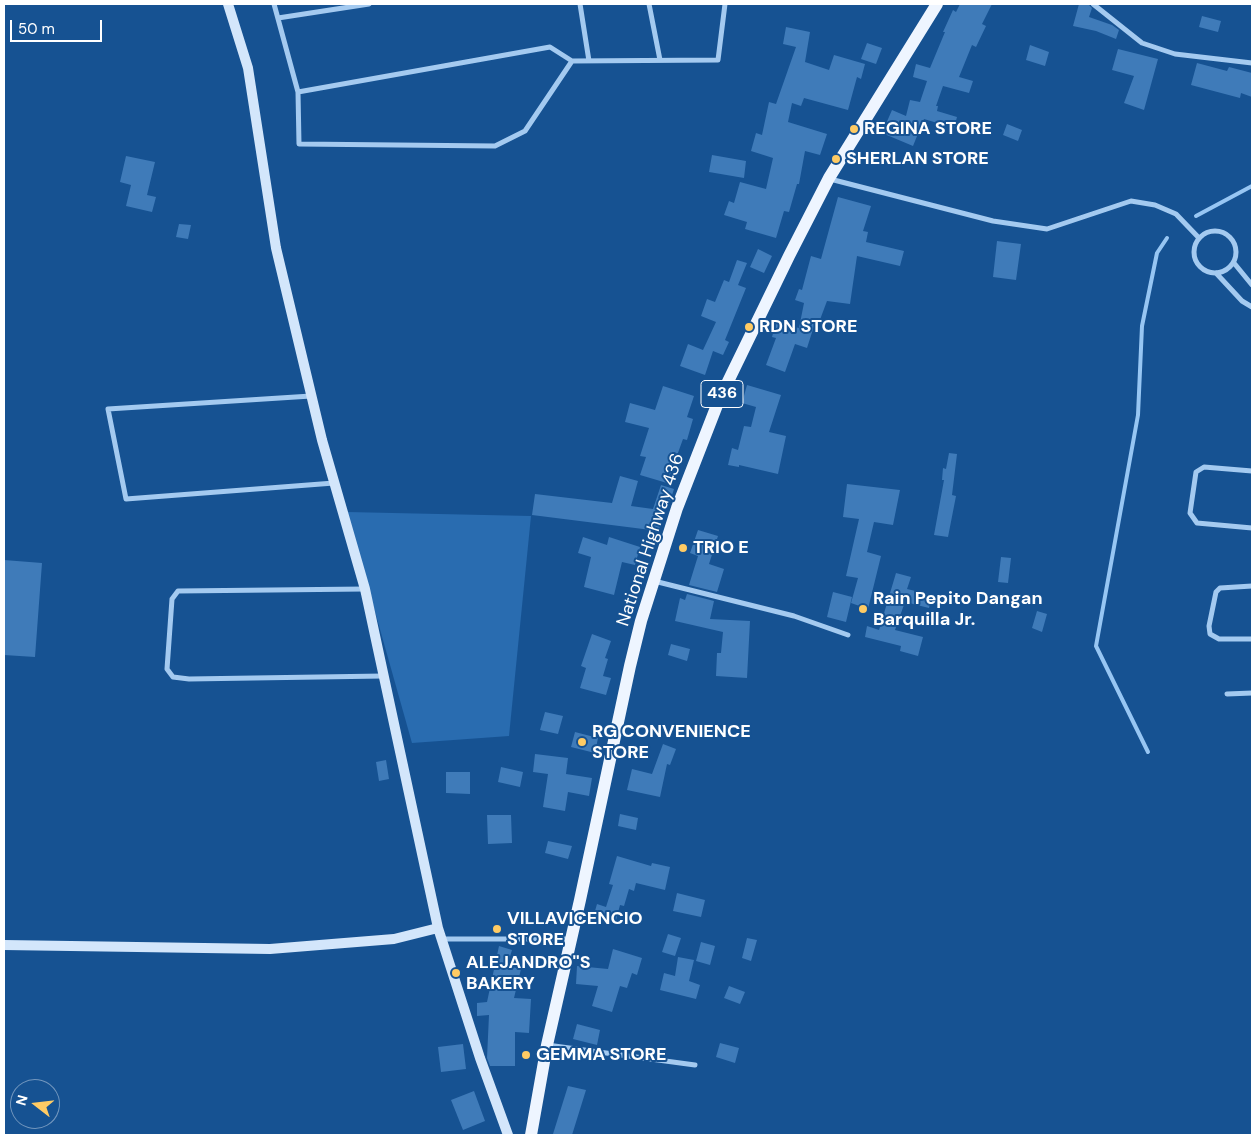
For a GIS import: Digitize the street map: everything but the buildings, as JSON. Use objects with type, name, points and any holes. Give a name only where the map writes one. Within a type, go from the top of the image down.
[{"type":"main road","name":"National Highway 436","points":[[530,1135],[547,1045],[619,712],[654,581],[677,508],[719,400],[749,335],[829,178],[937,4]]},
{"type":"street","points":[[228,4],[248,68],[276,248],[311,396],[365,589],[438,928],[480,1058],[508,1135]]},
{"type":"street","points":[[274,4],[298,92],[299,144],[495,146],[525,131],[572,61]]},
{"type":"street","points":[[278,18],[369,4]]},
{"type":"street","points":[[580,4],[589,60]]},
{"type":"street","points":[[649,4],[660,60]]},
{"type":"street","points":[[298,92],[550,47],[572,61],[718,60],[725,4]]},
{"type":"street","points":[[1093,4],[1142,43],[1175,54],[1252,63]]},
{"type":"street","points":[[829,178],[993,221],[1047,229],[1131,201],[1155,205],[1176,214],[1199,238]]},
{"type":"street","points":[[1211,231],[1218,231],[1230,237],[1236,249],[1234,263],[1229,268],[1216,273],[1209,272],[1198,265],[1194,251],[1199,238],[1211,231]]},
{"type":"street","points":[[1234,263],[1252,285]]},
{"type":"street","points":[[1216,273],[1242,301],[1252,307]]},
{"type":"street","points":[[311,396],[108,409],[126,499],[334,483]]},
{"type":"street","points":[[1252,471],[1204,467],[1196,472],[1190,513],[1197,523],[1252,528]]},
{"type":"street","points":[[654,581],[794,616],[848,635]]},
{"type":"street","points":[[1252,586],[1220,588],[1216,592],[1209,626],[1210,634],[1219,638],[1252,639]]},
{"type":"street","points":[[365,589],[178,591],[172,599],[167,669],[172,677],[189,679],[384,676]]},
{"type":"street","points":[[1227,694],[1252,693]]},
{"type":"street","points":[[4,945],[270,949],[394,939],[438,928]]},
{"type":"street","points":[[443,939],[571,939]]},
{"type":"street","points":[[547,1045],[694,1065]]},
{"type":"shaded area","points":[[347,512],[531,516],[509,736],[412,743]]},
{"type":"waterway","points":[[1196,216],[1252,186]]},
{"type":"waterway","points":[[1148,752],[1096,646],[1138,415],[1142,326],[1157,253],[1167,238]]},
{"type":"place","name":"REGINA STORE","points":[[854,129]]},
{"type":"place","name":"SHERLAN STORE","points":[[836,159]]},
{"type":"place","name":"RDN STORE","points":[[749,327]]},
{"type":"place","name":"TRIO E","points":[[683,548]]},
{"type":"place","name":"Rain Pepito Dangan Barquilla Jr.","points":[[863,609]]},
{"type":"place","name":"RG CONVENIENCE STORE","points":[[582,742]]},
{"type":"place","name":"VILLAVICENCIO STORE","points":[[497,929]]},
{"type":"place","name":"ALEJANDRO''S BAKERY","points":[[456,973]]},
{"type":"place","name":"GEMMA STORE","points":[[526,1055]]}]
